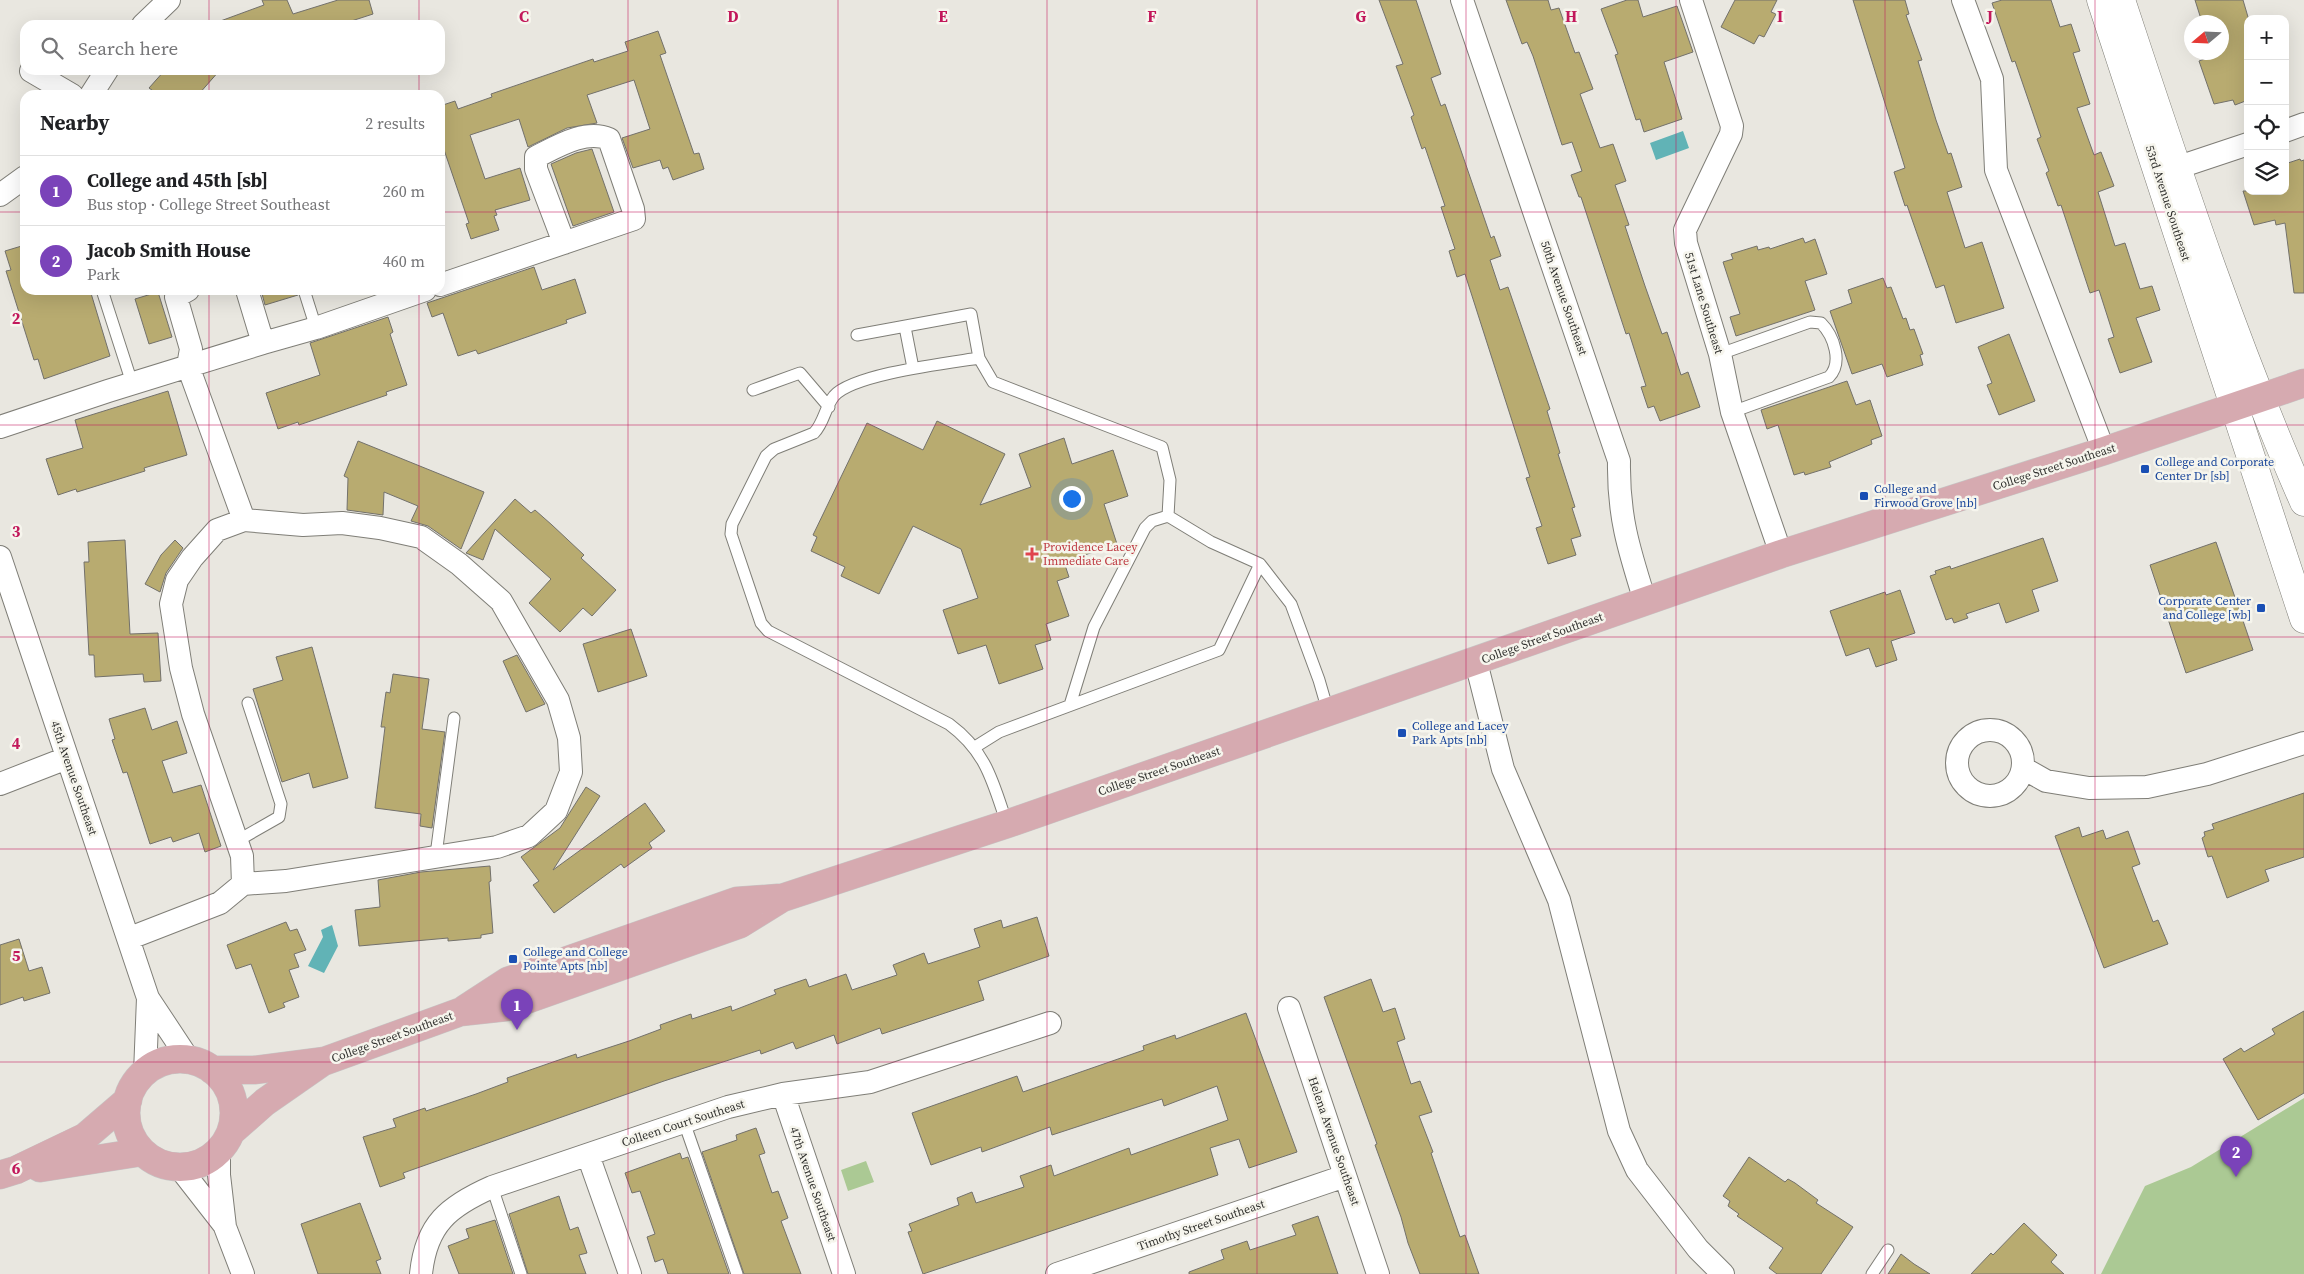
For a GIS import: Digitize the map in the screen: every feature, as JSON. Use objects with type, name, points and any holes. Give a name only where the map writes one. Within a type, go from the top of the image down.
[{"type":"main road","name":"College Street Southeast","points":[[201,1065],[254,1070],[325,1061],[460,1012],[506,1007],[740,924],[782,898],[1007,824],[1328,711],[1476,662],[1781,554],[2104,451],[2304,383]]},
{"type":"main road","points":[[168,1061],[201,1065],[224,1082],[230,1094],[234,1107],[225,1141],[199,1164],[179,1167],[159,1163],[142,1152],[128,1128],[128,1100],[132,1089],[145,1073],[168,1061]]},
{"type":"main road","name":"College Street Southeast","points":[[225,1141],[265,1102],[325,1061]]},
{"type":"main road","points":[[8,1172],[85,1137],[128,1100]]},
{"type":"main road","points":[[8,1172],[142,1152]]},
{"type":"street","points":[[148,20],[169,0]]},
{"type":"street","name":"50th Avenue Southeast","points":[[1462,0],[1619,461],[1618,493],[1625,537],[1645,601]]},
{"type":"street","name":"51st Lane Southeast","points":[[1690,0],[1732,126],[1731,134],[1686,230],[1686,243],[1720,354],[1732,412],[1781,554]]},
{"type":"street","points":[[1963,0],[1992,79],[1996,170],[2104,451]]},
{"type":"street","name":"53rd Avenue Southeast","points":[[2101,0],[2233,408],[2304,619]]},
{"type":"street","name":"53rd Avenue Southeast","points":[[2121,0],[2176,168],[2280,448],[2304,502]]},
{"type":"street","points":[[38,75],[63,90]]},
{"type":"street","points":[[94,90],[104,75]]},
{"type":"street","points":[[2289,130],[2304,124]]},
{"type":"street","points":[[445,283],[634,220],[633,209],[610,139],[601,136],[584,136],[536,157],[536,168],[564,243]]},
{"type":"street","points":[[2176,168],[2244,145]]},
{"type":"street","points":[[0,195],[20,181]]},
{"type":"street","points":[[179,295],[176,297],[191,349],[188,366],[244,520]]},
{"type":"street","points":[[248,295],[262,343]]},
{"type":"street","points":[[0,427],[132,383],[316,328],[411,295]]},
{"type":"street","points":[[130,938],[220,903],[243,884],[286,881],[497,846],[529,836],[556,811],[572,772],[569,738],[558,700],[501,601],[459,564],[421,538],[380,528],[342,523],[303,525],[244,520],[217,530],[192,558],[177,580],[171,604],[180,668],[242,856],[243,884]]},
{"type":"street","name":"45th Avenue Southeast","points":[[0,557],[130,938],[148,998],[145,1073]]},
{"type":"street","points":[[1476,662],[1503,769],[1559,900],[1619,1130],[1637,1170],[1698,1249],[1723,1274]]},
{"type":"street","points":[[2022,768],[2046,781],[2089,788],[2147,787],[2207,774],[2304,743]]},
{"type":"street","points":[[0,784],[67,758]]},
{"type":"street","name":"45th Avenue Southeast","points":[[148,998],[201,1065]]},
{"type":"street","name":"Helena Avenue Southeast","points":[[1289,1008],[1378,1274]]},
{"type":"street","name":"Colleen Court Southeast","points":[[421,1274],[422,1260],[427,1244],[436,1227],[456,1204],[492,1187],[728,1106],[783,1094],[870,1082],[1050,1023]]},
{"type":"street","name":"47th Avenue Southeast","points":[[783,1094],[844,1274]]},
{"type":"street","points":[[225,1141],[219,1175],[225,1227],[243,1274]]},
{"type":"street","points":[[588,1155],[630,1274]]},
{"type":"street","points":[[179,1167],[225,1227]]},
{"type":"street","name":"Timothy Street Southeast","points":[[1057,1274],[1345,1176]]},
{"type":"lane","points":[[104,295],[132,383]]},
{"type":"lane","points":[[306,295],[316,328]]},
{"type":"lane","points":[[857,336],[971,314],[979,358],[993,382],[1162,447],[1170,480],[1168,516]]},
{"type":"lane","points":[[1720,354],[1810,322],[1821,323],[1827,329],[1837,359],[1836,370],[1829,377],[1732,412]]},
{"type":"lane","points":[[904,326],[913,368]]},
{"type":"lane","points":[[979,358],[913,368],[857,382],[835,395],[819,428],[814,433],[774,449],[766,456],[732,524],[731,534],[756,612],[761,623],[768,631],[949,724],[965,736],[975,747],[990,777],[1007,824]]},
{"type":"lane","points":[[753,390],[800,374],[829,406]]},
{"type":"lane","points":[[1070,705],[1094,626],[1145,528],[1152,521],[1168,516],[1211,542],[1260,564],[1291,604],[1320,680],[1328,711]]},
{"type":"lane","points":[[975,747],[999,732],[1219,650],[1260,564]]},
{"type":"lane","points":[[237,841],[279,817],[281,804],[248,703]]},
{"type":"lane","points":[[436,855],[454,718]]},
{"type":"lane","points":[[684,1122],[737,1274]]},
{"type":"lane","points":[[492,1187],[522,1274]]},
{"type":"lane","points":[[1872,1274],[1888,1250]]},
{"type":"green space","points":[[2304,1098],[2304,1274],[2101,1274],[2145,1186],[2191,1167]]},
{"type":"green space","points":[[866,1161],[874,1182],[848,1191],[841,1170]]},
{"type":"water","points":[[1683,131],[1689,148],[1656,160],[1650,143]]},
{"type":"water","points":[[332,925],[338,946],[324,973],[308,966],[323,937],[321,930]]},
{"type":"building","points":[[262,0],[287,0],[293,14],[338,0],[369,0],[373,14],[354,20],[223,20],[264,5]]},
{"type":"building","points":[[1379,0],[1416,0],[1441,74],[1431,78],[1441,106],[1445,104],[1491,238],[1494,236],[1501,256],[1490,260],[1500,290],[1508,287],[1550,409],[1547,411],[1575,507],[1572,508],[1581,536],[1571,539],[1576,555],[1548,564],[1536,528],[1542,526],[1526,478],[1530,477],[1465,274],[1457,277],[1449,251],[1455,249],[1441,207],[1445,206],[1425,147],[1422,149],[1411,117],[1414,115],[1396,66],[1403,64]]},
{"type":"building","points":[[1506,0],[1548,0],[1551,10],[1559,8],[1575,53],[1579,52],[1593,89],[1580,94],[1600,148],[1613,144],[1626,181],[1615,185],[1629,225],[1625,226],[1645,286],[1662,334],[1667,332],[1681,375],[1688,372],[1700,407],[1660,421],[1654,406],[1648,408],[1641,387],[1646,386],[1629,333],[1626,334],[1581,197],[1579,197],[1571,175],[1582,171],[1572,142],[1562,145],[1533,56],[1527,42],[1522,44]]},
{"type":"building","points":[[1627,0],[1638,0],[1643,17],[1677,6],[1693,52],[1664,62],[1682,119],[1644,132],[1640,119],[1636,120],[1615,55],[1618,54],[1601,9]]},
{"type":"building","points":[[1735,0],[1777,0],[1771,12],[1776,14],[1764,37],[1759,35],[1754,44],[1721,27]]},
{"type":"building","points":[[1853,0],[1905,0],[1909,14],[1906,15],[1922,60],[1918,61],[1936,120],[1948,154],[1951,153],[1962,187],[1947,192],[1965,248],[1982,242],[2004,308],[1956,323],[1944,285],[1936,288],[1894,172],[1905,168]]},
{"type":"building","points":[[2002,0],[2051,0],[2060,27],[2071,24],[2080,51],[2073,53],[2090,104],[2077,108],[2094,155],[2101,152],[2114,186],[2098,192],[2115,246],[2125,243],[2140,289],[2152,286],[2160,310],[2136,318],[2152,362],[2120,373],[2108,339],[2114,337],[2099,290],[2090,293],[2061,205],[2058,206],[2046,173],[2049,171],[2037,139],[2041,137],[2015,61],[2012,62],[1992,3]]},
{"type":"building","points":[[2195,0],[2243,0],[2247,15],[2244,15],[2244,102],[2235,105],[2233,100],[2214,104],[2199,61],[2229,60],[2229,15],[2200,15]]},
{"type":"building","points":[[658,31],[666,53],[660,55],[694,154],[699,153],[704,169],[673,180],[668,167],[663,169],[660,160],[633,168],[622,138],[650,129],[634,80],[587,95],[597,123],[567,128],[528,147],[519,119],[470,135],[485,179],[520,168],[530,200],[495,210],[497,215],[494,216],[499,230],[471,239],[466,224],[469,223],[445,153],[445,104],[455,101],[458,109],[492,97],[491,94],[593,59],[594,62],[628,51],[625,42]]},
{"type":"building","points":[[161,75],[216,75],[202,90],[152,90],[149,88]]},
{"type":"building","points":[[592,149],[614,212],[573,226],[551,164],[576,153]]},
{"type":"building","points":[[2300,159],[2301,161],[2304,160],[2304,293],[2294,293],[2285,223],[2276,225],[2275,220],[2254,225],[2244,195],[2289,195],[2289,163]]},
{"type":"building","points":[[1803,238],[1805,243],[1815,239],[1827,274],[1805,281],[1815,310],[1736,336],[1730,317],[1740,314],[1723,262],[1733,259],[1731,254],[1757,246],[1758,250],[1769,247],[1770,249]]},
{"type":"building","points":[[20,246],[20,295],[92,295],[110,356],[44,379],[38,359],[34,360],[6,271],[11,270],[5,251]]},
{"type":"building","points":[[534,267],[542,290],[575,279],[586,313],[566,320],[567,323],[478,354],[476,350],[458,356],[443,313],[432,317],[427,303]]},
{"type":"building","points":[[1883,278],[1887,288],[1891,287],[1903,319],[1906,318],[1910,330],[1914,329],[1923,354],[1920,355],[1923,365],[1887,377],[1882,364],[1852,374],[1830,311],[1852,303],[1848,290]]},
{"type":"building","points":[[148,295],[159,295],[172,337],[149,344],[135,299]]},
{"type":"building","points":[[262,295],[298,295],[265,305]]},
{"type":"building","points":[[388,317],[393,332],[390,334],[407,385],[386,392],[387,395],[299,425],[298,422],[278,429],[266,393],[320,375],[310,343]]},
{"type":"building","points":[[2009,334],[2035,401],[1999,415],[1987,385],[1992,383],[1978,347]]},
{"type":"building","points":[[1847,381],[1856,405],[1870,400],[1882,436],[1871,440],[1872,444],[1829,462],[1831,467],[1805,475],[1804,472],[1794,475],[1778,425],[1767,429],[1761,410]]},
{"type":"building","points":[[168,391],[187,455],[144,468],[145,471],[77,492],[76,489],[58,495],[46,459],[83,448],[75,420]]},
{"type":"building","name":"Providence Lacey Immediate Care","points":[[937,421],[1005,454],[980,505],[1031,487],[1019,454],[1064,438],[1072,464],[1113,450],[1128,496],[1104,504],[1117,544],[1064,562],[1069,577],[1057,581],[1069,616],[1046,624],[1051,640],[1035,645],[1043,669],[999,684],[986,645],[958,654],[943,610],[978,598],[961,549],[913,526],[879,594],[841,576],[845,567],[811,551],[817,537],[813,535],[867,423],[923,450]]},
{"type":"building","points":[[358,441],[484,492],[461,549],[428,526],[411,521],[418,506],[384,492],[383,515],[347,510],[348,478],[344,476]]},
{"type":"building","points":[[515,499],[531,513],[535,510],[552,525],[584,555],[581,558],[616,590],[592,616],[583,608],[560,632],[529,603],[551,579],[495,529],[483,560],[466,553]]},
{"type":"building","points":[[2043,538],[2058,581],[2032,590],[2039,611],[2006,623],[1999,603],[1966,614],[1968,618],[1954,623],[1952,618],[1946,620],[1930,576],[1936,574],[1935,571],[1950,566],[1951,569]]},
{"type":"building","points":[[125,540],[130,634],[158,633],[161,681],[144,682],[143,674],[95,677],[94,655],[89,655],[84,562],[89,562],[88,542]]},
{"type":"building","points":[[175,540],[183,548],[166,573],[160,592],[145,584],[161,555]]},
{"type":"building","points":[[2216,542],[2253,650],[2186,673],[2150,565]]},
{"type":"building","points":[[1900,590],[1915,633],[1891,641],[1897,660],[1876,667],[1869,648],[1846,656],[1830,611],[1885,592],[1886,595]]},
{"type":"building","points":[[631,629],[647,676],[598,692],[583,644]]},
{"type":"building","points":[[312,647],[348,778],[313,788],[309,773],[282,782],[253,689],[283,680],[276,657]]},
{"type":"building","points":[[517,655],[545,704],[526,712],[503,661]]},
{"type":"building","points":[[393,674],[429,679],[422,729],[445,732],[432,828],[420,826],[421,814],[375,808],[385,727],[381,727],[386,692],[390,693]]},
{"type":"building","points":[[145,708],[152,730],[177,721],[187,753],[162,761],[173,793],[201,785],[221,846],[205,852],[199,833],[173,842],[171,837],[150,844],[127,772],[123,773],[112,740],[115,739],[109,719]]},
{"type":"building","points":[[586,787],[600,796],[553,870],[645,803],[665,831],[649,843],[652,848],[624,868],[621,864],[554,913],[533,885],[539,881],[521,857],[560,828]]},
{"type":"building","points":[[2304,793],[2304,857],[2265,870],[2269,881],[2227,898],[2212,856],[2208,857],[2202,838],[2205,836],[2204,832],[2214,829],[2212,824]]},
{"type":"building","points":[[2079,827],[2082,837],[2103,830],[2106,839],[2128,831],[2140,864],[2132,867],[2153,922],[2158,920],[2168,944],[2104,968],[2055,836]]},
{"type":"building","points":[[490,866],[491,881],[489,882],[493,933],[481,935],[481,938],[448,941],[448,938],[359,946],[355,910],[380,907],[378,880],[421,872]]},
{"type":"building","points":[[1037,917],[1049,956],[978,981],[984,1000],[882,1034],[880,1028],[837,1044],[834,1035],[796,1049],[793,1042],[761,1054],[760,1050],[664,1081],[403,1173],[405,1178],[380,1187],[363,1137],[396,1127],[393,1119],[425,1108],[426,1111],[476,1094],[508,1082],[507,1078],[576,1054],[577,1058],[629,1041],[661,1029],[660,1025],[691,1014],[692,1019],[731,1006],[732,1011],[776,994],[774,990],[806,979],[809,987],[846,974],[852,990],[897,975],[893,965],[924,953],[928,964],[980,947],[974,929],[1001,920],[1003,928]]},
{"type":"building","points":[[286,922],[290,931],[297,929],[306,950],[294,954],[299,967],[289,970],[299,997],[283,1003],[285,1007],[269,1013],[251,964],[236,969],[227,945]]},
{"type":"building","points":[[19,939],[29,971],[42,967],[50,993],[24,1001],[23,997],[0,1005],[0,945]]},
{"type":"building","points":[[1371,979],[1383,1012],[1395,1008],[1405,1039],[1397,1042],[1411,1084],[1420,1081],[1432,1112],[1419,1116],[1433,1152],[1431,1153],[1460,1237],[1465,1235],[1479,1274],[1420,1274],[1408,1243],[1401,1217],[1375,1145],[1377,1144],[1324,997]]},
{"type":"building","points":[[2304,1011],[2304,1093],[2258,1120],[2223,1059],[2241,1048],[2244,1052],[2275,1034],[2272,1029]]},
{"type":"building","points":[[1246,1013],[1297,1152],[1249,1168],[1239,1139],[1210,1148],[1218,1175],[923,1274],[908,1232],[912,1231],[909,1224],[959,1205],[957,1198],[972,1192],[976,1203],[1024,1187],[1020,1176],[1051,1165],[1054,1176],[1129,1148],[1131,1155],[1228,1120],[1217,1086],[1164,1106],[1162,1099],[1052,1135],[1050,1127],[982,1152],[981,1147],[931,1165],[912,1113],[1017,1076],[1023,1092],[1144,1050],[1143,1046],[1175,1035],[1176,1039]]},
{"type":"building","points":[[756,1128],[765,1153],[759,1155],[772,1193],[778,1191],[788,1218],[781,1221],[801,1274],[744,1274],[702,1152],[737,1140],[736,1135]]},
{"type":"building","points":[[680,1153],[682,1159],[688,1157],[729,1274],[668,1274],[663,1259],[655,1262],[647,1237],[655,1234],[640,1191],[632,1193],[625,1173]]},
{"type":"building","points":[[1749,1157],[1785,1182],[1788,1179],[1795,1183],[1818,1200],[1816,1203],[1853,1227],[1821,1274],[1777,1274],[1769,1268],[1783,1248],[1737,1216],[1739,1214],[1728,1206],[1730,1201],[1723,1196]]},
{"type":"building","points":[[559,1196],[570,1230],[578,1227],[587,1253],[579,1255],[586,1274],[528,1274],[509,1214]]},
{"type":"building","points":[[360,1203],[381,1259],[376,1261],[381,1274],[318,1274],[301,1224]]},
{"type":"building","points":[[1318,1216],[1338,1274],[1189,1274],[1189,1272],[1224,1259],[1221,1250],[1247,1241],[1250,1250],[1296,1235],[1292,1225]]},
{"type":"building","points":[[495,1220],[513,1274],[459,1274],[448,1246],[469,1238],[466,1229]]},
{"type":"building","points":[[2024,1223],[2057,1255],[2051,1262],[2064,1274],[1971,1274],[1991,1253],[1993,1255]]},
{"type":"building","points":[[1901,1254],[1914,1264],[1930,1274],[1888,1274]]},
{"type":"place","name":"College and Corporate Center Dr [sb]","points":[[2145,469]]},
{"type":"place","name":"College and Firwood Grove [nb]","points":[[1864,496]]},
{"type":"place","name":"Providence Lacey Immediate Care","points":[[1032,554]]},
{"type":"place","name":"Corporate Center and College [wb]","points":[[2261,608]]},
{"type":"place","name":"College and Lacey Park Apts [nb]","points":[[1402,733]]},
{"type":"place","name":"College and College Pointe Apts [nb]","points":[[513,959]]},
{"type":"place","name":"College and 45th [sb]","points":[[517,1030]]},
{"type":"place","name":"Jacob Smith House","points":[[2236,1177]]}]
